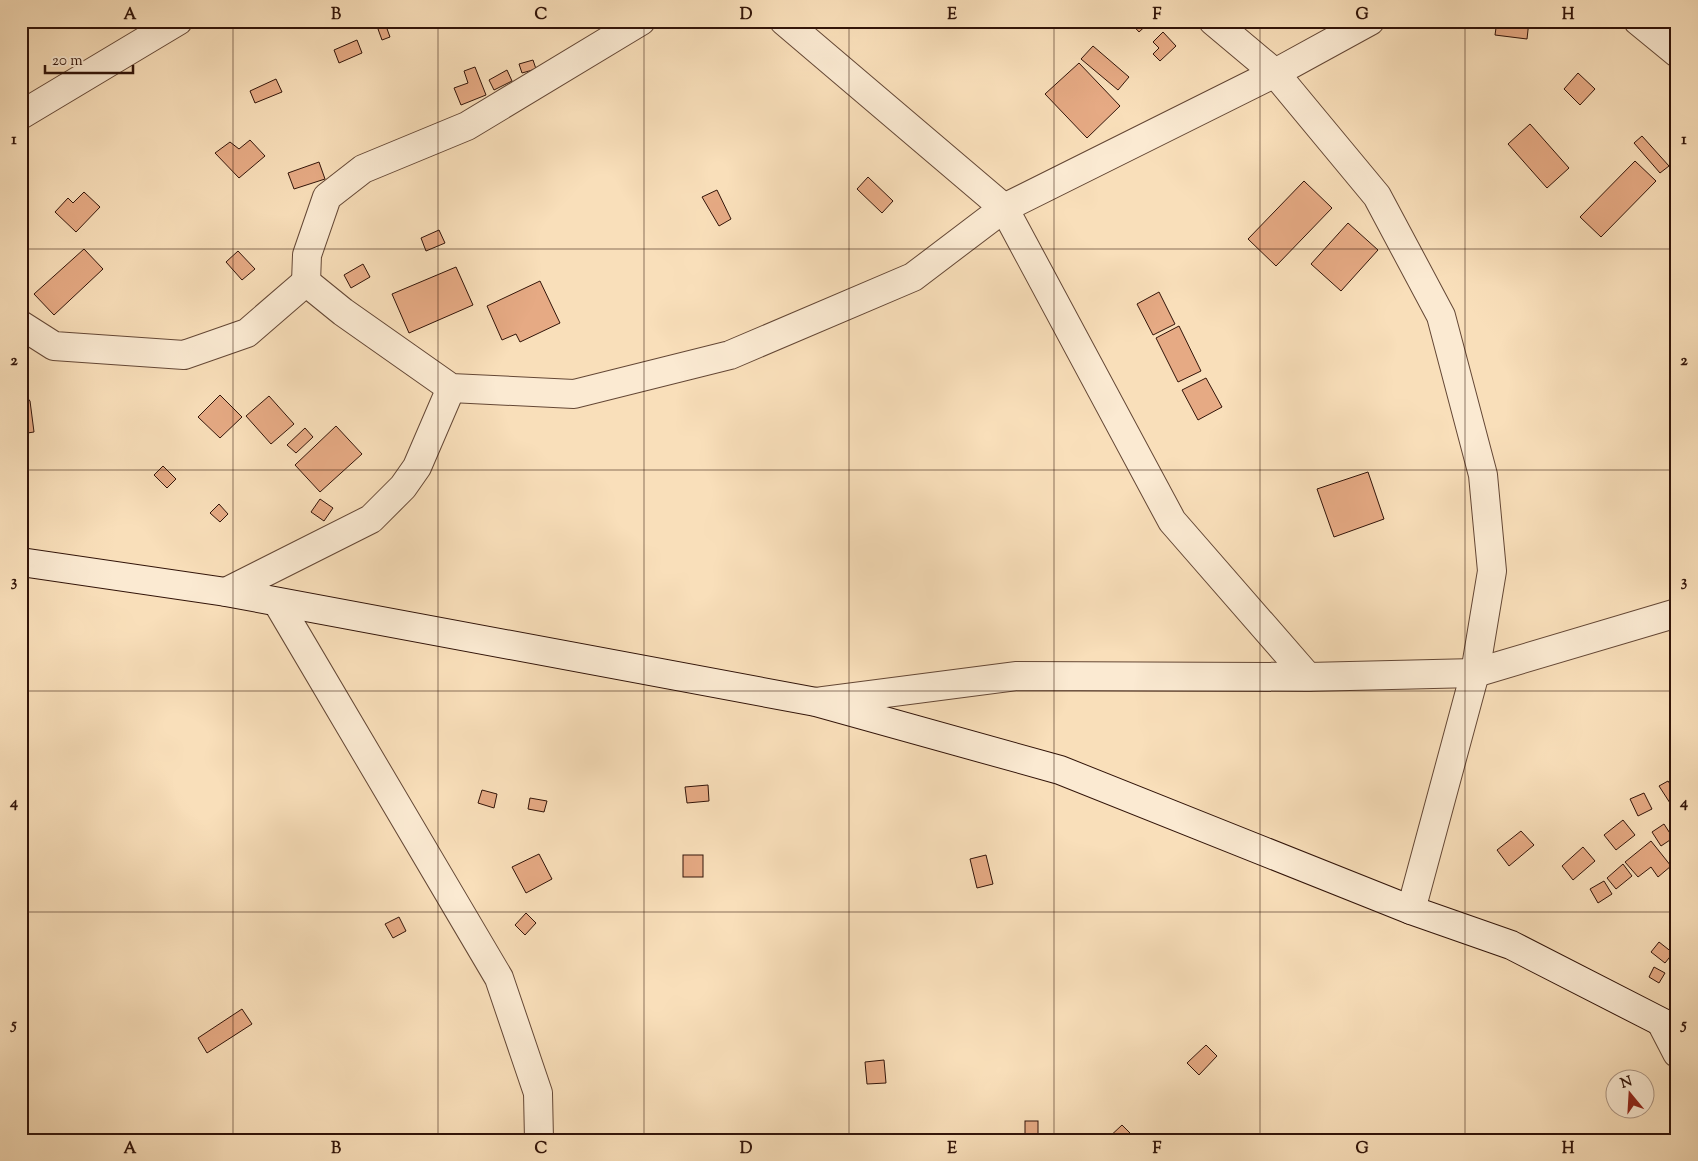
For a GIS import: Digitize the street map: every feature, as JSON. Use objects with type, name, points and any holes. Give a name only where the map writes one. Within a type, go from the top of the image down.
[{"type":"street","points":[[21,115],[178,21]]},
{"type":"street","points":[[21,325],[54,346],[184,355],[247,333],[306,282],[308,255],[327,197],[363,170],[467,126],[641,21]]},
{"type":"street","points":[[784,21],[1004,208],[1172,521],[1308,677]]},
{"type":"street","points":[[1213,21],[1275,73],[1377,196],[1441,316],[1484,475],[1492,571],[1475,673],[1411,910]]},
{"type":"street","points":[[306,282],[343,312],[451,388],[574,394],[730,355],[913,277],[1004,208],[1275,73],[1370,21]]},
{"type":"street","points":[[1638,21],[1677,53]]},
{"type":"street","points":[[226,592],[371,519],[403,487],[417,467],[451,388]]},
{"type":"street","points":[[21,562],[226,592],[816,702],[1060,770],[1411,910],[1511,945],[1670,1027],[1677,1053]]},
{"type":"street","points":[[277,602],[499,978],[538,1094],[539,1140]]},
{"type":"street","points":[[816,702],[1017,676],[1308,677],[1475,673],[1677,613]]},
{"type":"building","points":[[1129,21],[1151,21],[1139,32]]},
{"type":"building","points":[[1497,21],[1529,21],[1527,39],[1495,35]]},
{"type":"building","points":[[386,26],[390,37],[382,40],[378,29]]},
{"type":"building","points":[[1163,32],[1176,46],[1160,61],[1153,54],[1159,48],[1153,42]]},
{"type":"building","points":[[357,40],[362,53],[339,63],[334,50]]},
{"type":"building","points":[[1093,46],[1129,77],[1118,90],[1081,59]]},
{"type":"building","points":[[533,60],[536,69],[522,73],[519,64]]},
{"type":"building","points":[[1079,63],[1120,106],[1087,138],[1045,94]]},
{"type":"building","points":[[475,67],[486,95],[461,105],[454,88],[468,83],[464,71]]},
{"type":"building","points":[[507,70],[512,81],[494,90],[489,80]]},
{"type":"building","points":[[1578,73],[1595,89],[1580,105],[1564,89]]},
{"type":"building","points":[[276,79],[282,92],[255,103],[250,91]]},
{"type":"building","points":[[1530,124],[1569,168],[1547,188],[1508,144]]},
{"type":"building","points":[[1642,136],[1669,166],[1660,173],[1634,143]]},
{"type":"building","points":[[250,140],[265,156],[239,178],[215,153],[230,142],[239,149]]},
{"type":"building","points":[[1635,161],[1656,181],[1601,237],[1580,217]]},
{"type":"building","points":[[319,162],[325,179],[294,189],[288,173]]},
{"type":"building","points":[[868,177],[893,201],[882,213],[857,189]]},
{"type":"building","points":[[1304,181],[1332,208],[1276,266],[1248,239]]},
{"type":"building","points":[[717,190],[731,219],[719,226],[702,197]]},
{"type":"building","points":[[84,192],[100,207],[76,232],[55,212],[68,198],[73,203]]},
{"type":"building","points":[[1348,223],[1378,250],[1341,291],[1311,264]]},
{"type":"building","points":[[439,230],[445,243],[426,251],[421,238]]},
{"type":"building","points":[[84,249],[103,269],[54,315],[34,294]]},
{"type":"building","points":[[238,251],[255,269],[242,280],[226,262]]},
{"type":"building","points":[[363,264],[370,277],[351,288],[344,275]]},
{"type":"building","points":[[456,267],[473,305],[409,333],[392,294]]},
{"type":"building","points":[[540,281],[560,323],[520,342],[516,334],[502,340],[487,306]]},
{"type":"building","points":[[1159,292],[1175,324],[1153,335],[1137,304]]},
{"type":"building","points":[[1179,326],[1201,371],[1178,382],[1156,338]]},
{"type":"building","points":[[1206,378],[1222,407],[1198,420],[1182,390]]},
{"type":"building","points":[[21,390],[30,401],[34,432],[21,434]]},
{"type":"building","points":[[220,395],[242,417],[220,438],[198,417]]},
{"type":"building","points":[[269,396],[294,424],[271,444],[246,416]]},
{"type":"building","points":[[336,426],[362,454],[320,492],[295,465]]},
{"type":"building","points":[[305,428],[313,437],[296,453],[287,445]]},
{"type":"building","points":[[163,466],[176,479],[167,488],[154,475]]},
{"type":"building","points":[[1368,472],[1384,519],[1334,537],[1317,489]]},
{"type":"building","points":[[320,499],[333,508],[324,521],[311,512]]},
{"type":"building","points":[[219,504],[228,514],[220,522],[210,513]]},
{"type":"building","points":[[1668,781],[1677,794],[1677,798],[1670,803],[1659,786]]},
{"type":"building","points":[[708,785],[709,801],[687,803],[685,787]]},
{"type":"building","points":[[482,790],[497,794],[494,808],[478,803]]},
{"type":"building","points":[[1644,793],[1652,809],[1638,816],[1630,799]]},
{"type":"building","points":[[530,798],[547,801],[544,812],[528,809]]},
{"type":"building","points":[[1623,820],[1635,835],[1616,850],[1604,835]]},
{"type":"building","points":[[1664,824],[1673,838],[1661,846],[1652,832]]},
{"type":"building","points":[[1521,831],[1534,845],[1509,866],[1497,850]]},
{"type":"building","points":[[1651,841],[1671,866],[1658,877],[1651,867],[1638,877],[1625,862]]},
{"type":"building","points":[[1583,847],[1595,861],[1573,880],[1562,866]]},
{"type":"building","points":[[539,854],[552,879],[526,893],[512,867]]},
{"type":"building","points":[[683,855],[703,855],[703,877],[683,877]]},
{"type":"building","points":[[986,855],[993,884],[977,888],[970,859]]},
{"type":"building","points":[[1623,864],[1632,876],[1616,889],[1607,878]]},
{"type":"building","points":[[1604,881],[1612,894],[1598,903],[1590,889]]},
{"type":"building","points":[[526,913],[536,923],[525,935],[515,925]]},
{"type":"building","points":[[399,917],[406,931],[393,938],[385,924]]},
{"type":"building","points":[[1659,942],[1673,953],[1665,963],[1651,952]]},
{"type":"building","points":[[1654,967],[1665,973],[1659,983],[1649,977]]},
{"type":"building","points":[[242,1009],[252,1024],[207,1053],[198,1038]]},
{"type":"building","points":[[1206,1045],[1217,1056],[1199,1075],[1187,1063]]},
{"type":"building","points":[[884,1060],[886,1083],[867,1084],[865,1062]]},
{"type":"building","points":[[1025,1121],[1038,1121],[1038,1140],[1025,1140]]},
{"type":"building","points":[[1122,1125],[1133,1136],[1129,1140],[1106,1140]]}]
